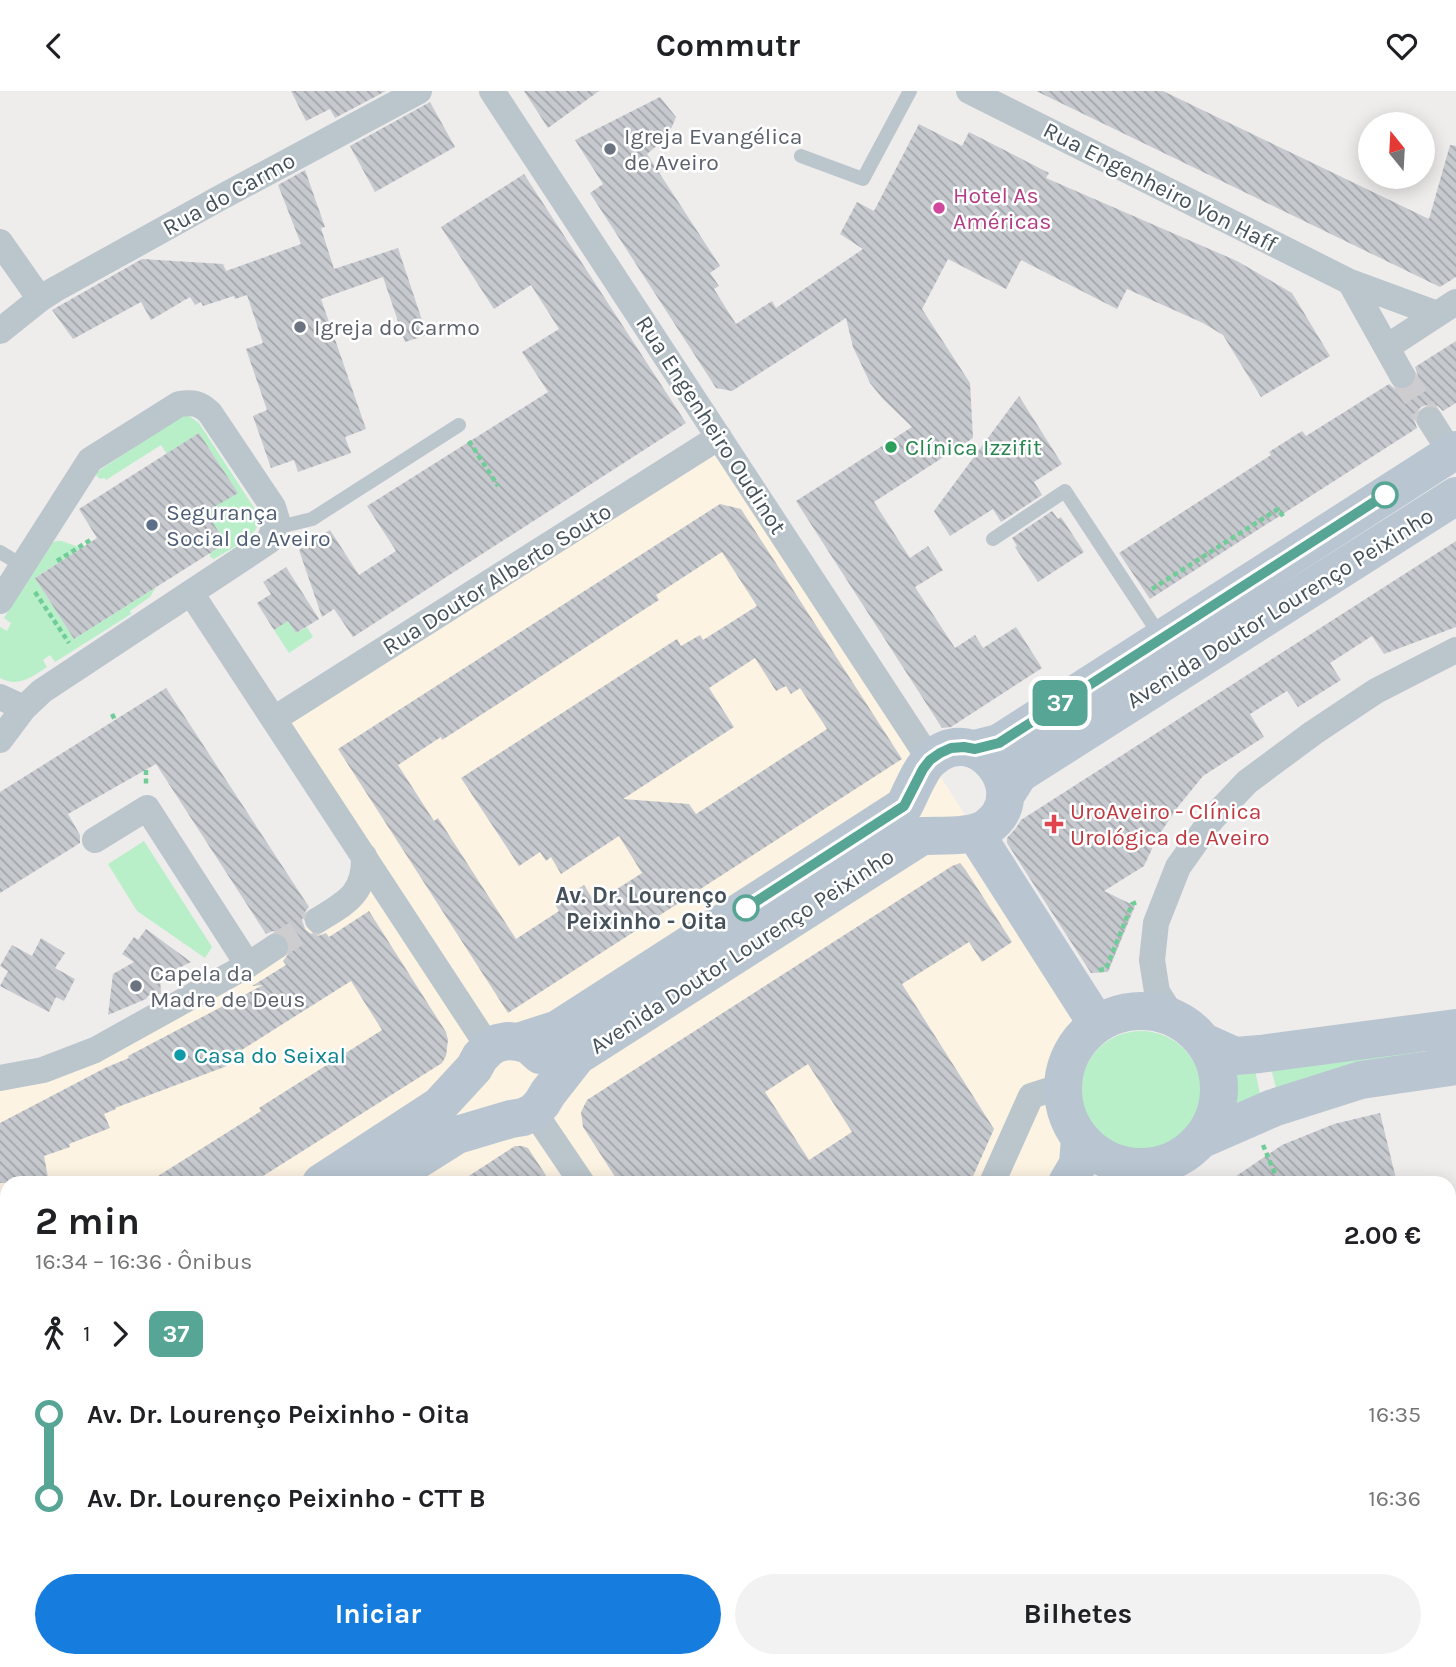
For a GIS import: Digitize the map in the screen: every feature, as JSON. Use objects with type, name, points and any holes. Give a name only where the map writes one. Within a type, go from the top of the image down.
[{"type":"main road","name":"Avenida Doutor Lourenço Peixinho","points":[[332,1176],[439,1106],[494,1053],[558,1028],[904,806],[924,770],[940,753],[951,748],[975,749],[999,743],[1454,451]]},
{"type":"main road","name":"Avenida Doutor Lourenço Peixinho","points":[[531,1108],[577,1056],[922,836],[963,834],[986,827],[1002,808],[1005,796],[1019,774],[1456,496]]},
{"type":"main road","points":[[975,749],[998,767],[1004,781],[1005,796]]},
{"type":"main road","points":[[924,770],[917,794],[920,808],[927,820],[938,829],[963,834],[1097,1024]]},
{"type":"main road","points":[[1148,1011],[1174,1017],[1204,1042],[1216,1065],[1220,1091],[1216,1117],[1202,1139],[1187,1154],[1142,1175],[1098,1155],[1080,1138],[1069,1122],[1062,1086],[1067,1062],[1079,1041],[1097,1024],[1121,1013],[1148,1011]]},
{"type":"main road","points":[[1204,1042],[1235,1056],[1456,1028]]},
{"type":"main road","points":[[392,1176],[457,1135],[531,1108],[550,1081],[545,1060],[529,1045],[494,1053],[472,1080],[474,1092],[482,1106],[499,1117],[531,1108]]},
{"type":"main road","points":[[1202,1139],[1273,1108],[1361,1080],[1456,1066]]},
{"type":"main road","points":[[1071,1176],[1078,1164],[1080,1138]]},
{"type":"street","name":"Rua do Carmo","points":[[0,331],[40,299],[419,91]]},
{"type":"street","name":"Rua Engenheiro Oudinot","points":[[492,91],[719,437],[924,770]]},
{"type":"street","name":"Rua Engenheiro Von Haff","points":[[969,91],[1350,282],[1447,308]]},
{"type":"street","points":[[0,242],[40,299]]},
{"type":"street","points":[[1350,282],[1402,375]]},
{"type":"street","points":[[1387,347],[1447,308]]},
{"type":"street","points":[[0,601],[90,460],[179,404],[191,402],[202,405],[210,413],[273,507],[277,520],[269,541],[42,691],[24,708],[0,740]]},
{"type":"street","points":[[1430,419],[1454,451]]},
{"type":"street","name":"Rua Doutor Alberto Souto","points":[[274,719],[719,437]]},
{"type":"street","points":[[191,593],[494,1053]]},
{"type":"street","points":[[1174,1017],[1157,992],[1152,960],[1156,923],[1178,867],[1212,819],[1247,782],[1313,733],[1376,691],[1456,650]]},
{"type":"street","points":[[0,697],[24,708]]},
{"type":"street","points":[[95,840],[147,808],[248,965]]},
{"type":"street","points":[[318,920],[349,901],[359,887],[364,856]]},
{"type":"street","points":[[349,901],[367,899],[397,906]]},
{"type":"street","points":[[0,1078],[43,1070],[95,1051],[275,947]]},
{"type":"street","points":[[995,1176],[1031,1097],[1062,1086]]},
{"type":"street","points":[[531,1108],[577,1176]]},
{"type":"lane","points":[[801,156],[863,180],[911,91]]},
{"type":"lane","points":[[275,528],[312,519],[459,425]]},
{"type":"lane","points":[[993,539],[1065,491],[1162,638]]},
{"type":"lane","points":[[0,552],[22,568]]},
{"type":"path","points":[[459,425],[498,486]]},
{"type":"path","points":[[1155,596],[1151,590],[1278,509],[1285,519]]},
{"type":"path","points":[[22,568],[83,664]]},
{"type":"path","points":[[111,714],[115,720]]},
{"type":"path","points":[[1089,971],[1106,969],[1132,904]]},
{"type":"path","points":[[1262,1143],[1276,1176]]},
{"type":"shaded area","points":[[719,437],[930,760],[1097,1024],[1079,1041],[1067,1062],[1062,1086],[1069,1122],[1080,1138],[1069,1176],[0,1176],[0,1078],[43,1070],[275,947],[349,901],[364,869],[274,719]]},
{"type":"green space","points":[[181,416],[189,416],[199,423],[260,517],[255,531],[249,537],[214,559],[210,557],[210,553],[226,543],[206,512],[237,492],[199,433],[167,454],[161,445],[106,480],[96,475]]},
{"type":"green space","points":[[56,541],[81,548],[35,578],[74,639],[156,587],[150,597],[130,611],[131,614],[55,662],[50,655],[43,660],[47,667],[36,674],[19,682],[7,681],[0,678],[0,627],[7,631],[11,623],[4,618],[52,543]]},
{"type":"green space","points":[[288,621],[296,633],[307,627],[313,637],[289,653],[274,630]]},
{"type":"green space","points":[[144,841],[212,947],[205,958],[137,911],[108,864]]},
{"type":"green space","points":[[1141,1031],[1164,1036],[1183,1049],[1196,1068],[1201,1091],[1196,1114],[1183,1133],[1164,1146],[1141,1151],[1118,1146],[1099,1133],[1086,1114],[1081,1091],[1086,1068],[1099,1049],[1118,1036]]},
{"type":"green space","points":[[1456,1040],[1278,1096],[1271,1068]]},
{"type":"green space","points":[[1227,1067],[1255,1070],[1262,1103],[1232,1113],[1232,1093]]},
{"type":"building","points":[[291,91],[386,91],[335,118],[330,109],[306,121]]},
{"type":"building","points":[[524,91],[599,91],[548,128]]},
{"type":"building","points":[[1036,91],[1163,91],[1358,185],[1358,189],[1367,189],[1429,219],[1450,145],[1456,146],[1456,277],[1440,287]]},
{"type":"building","points":[[660,97],[676,117],[668,136],[647,154],[720,266],[710,273],[719,286],[714,289],[736,324],[772,301],[776,308],[863,249],[840,234],[857,202],[874,211],[919,124],[962,146],[969,132],[1049,173],[1046,178],[1237,261],[1292,293],[1330,356],[1261,397],[1223,335],[1203,323],[1127,289],[1117,309],[1021,260],[1006,289],[948,259],[922,309],[970,383],[973,438],[874,502],[910,558],[928,546],[943,570],[915,587],[955,648],[975,635],[983,648],[1016,627],[1042,668],[951,727],[942,728],[796,501],[912,427],[870,383],[853,347],[846,318],[732,391],[716,388],[590,193],[603,184],[575,140]]},
{"type":"building","points":[[430,102],[455,147],[375,192],[350,146]]},
{"type":"building","points":[[305,170],[325,227],[321,228],[334,269],[398,248],[427,335],[405,342],[383,277],[321,299],[366,429],[345,437],[351,453],[298,472],[294,460],[271,468],[253,416],[267,410],[246,349],[263,343],[247,295],[235,299],[234,296],[203,306],[201,302],[195,305],[190,297],[151,320],[141,302],[73,339],[52,310],[142,259],[223,264],[226,271],[301,244],[278,185]]},
{"type":"building","points":[[524,174],[686,423],[353,637],[334,609],[322,617],[299,550],[330,530],[359,575],[396,551],[367,506],[548,392],[522,352],[559,329],[531,285],[494,309],[441,227]]},
{"type":"building","points":[[1456,341],[1456,403],[1443,411],[1430,404],[1421,407],[1414,420],[1417,428],[1150,599],[1119,553],[1271,455],[1269,452],[1302,431],[1306,436],[1389,384],[1401,391],[1410,388],[1418,376],[1415,367]]},
{"type":"building","points":[[1019,396],[1062,464],[1034,482],[1042,495],[1001,522],[993,509],[950,536],[934,511]]},
{"type":"building","name":"Segurança Social de Aveiro","points":[[199,433],[238,493],[206,512],[226,543],[74,639],[35,578],[97,538],[79,509]]},
{"type":"building","points":[[720,504],[741,509],[902,759],[508,1013],[338,749]],"holes":[[[722,552],[757,606],[703,640],[700,635],[681,646],[677,639],[461,778],[519,866],[540,852],[546,861],[551,857],[561,874],[619,836],[642,873],[595,903],[584,885],[554,903],[559,911],[516,939],[438,818],[434,821],[398,765],[441,737],[442,740],[659,600],[656,595]],[[755,658],[776,691],[786,686],[791,694],[800,688],[827,729],[696,814],[689,804],[623,799],[734,727],[709,688]]]},
{"type":"building","points":[[1052,511],[1058,519],[1061,517],[1084,552],[1038,582],[1012,538]]},
{"type":"building","points":[[1456,541],[1456,627],[1384,654],[1372,636],[1330,663],[1341,680],[1298,707],[1287,691],[1250,714],[1264,737],[1203,776],[1157,838],[1144,866],[1104,891],[1135,906],[1108,972],[1091,973],[1007,843],[1007,838],[1021,820]]},
{"type":"building","points":[[286,567],[319,619],[296,633],[288,621],[274,630],[257,603],[271,594],[263,582]]},
{"type":"building","points":[[166,688],[309,907],[302,920],[305,929],[318,936],[326,933],[329,937],[369,911],[446,1032],[446,1056],[442,1063],[263,1176],[158,1176],[382,1030],[351,981],[240,1051],[231,1054],[233,1060],[226,1063],[227,1066],[104,1114],[110,1128],[44,1156],[48,1176],[0,1176],[0,1123],[129,1058],[128,1056],[263,985],[252,986],[286,965],[283,961],[291,945],[281,933],[273,931],[266,934],[156,764],[68,814],[80,835],[80,843],[0,893],[0,792]]},
{"type":"building","points":[[960,863],[1012,942],[982,962],[969,942],[902,984],[994,1129],[973,1176],[614,1176],[583,1127],[581,1112],[587,1100]],"holes":[[[808,1064],[852,1132],[809,1160],[765,1092]]]},
{"type":"building","points":[[146,929],[191,962],[160,977],[161,994],[149,995],[146,999],[108,1015],[113,974],[134,962],[122,954],[134,937],[138,940]]},
{"type":"building","points":[[41,938],[65,953],[55,968],[75,979],[64,1001],[56,997],[49,1012],[0,986],[8,971],[0,966],[12,945],[32,956]]},
{"type":"building","points":[[1380,1113],[1395,1176],[1236,1176],[1282,1145],[1334,1124]]},
{"type":"building","points":[[515,1146],[522,1146],[528,1148],[546,1176],[469,1176]]},
{"type":"tunnel","points":[[1402,375],[1430,420]]},
{"type":"tunnel","points":[[275,947],[318,920]]},
{"type":"bus line","name":"37","points":[[746,908],[904,806],[923,769],[940,753],[951,748],[975,749],[999,743],[1385,495]]},
{"type":"place","name":"Igreja Evangélica de Aveiro","points":[[610,149]]},
{"type":"place","name":"Hotel As Américas","points":[[939,208]]},
{"type":"place","name":"Igreja do Carmo","points":[[300,327]]},
{"type":"place","name":"Clínica Izzifit","points":[[891,447]]},
{"type":"place","name":"Segurança Social de Aveiro","points":[[152,525]]},
{"type":"place","name":"UroAveiro - Clínica Urológica de Aveiro","points":[[1054,824]]},
{"type":"place","name":"Av. Dr. Lourenço Peixinho - Oita","points":[[746,908]]},
{"type":"place","name":"Capela da Madre de Deus","points":[[136,986]]},
{"type":"place","name":"Casa do Seixal","points":[[180,1055]]}]
